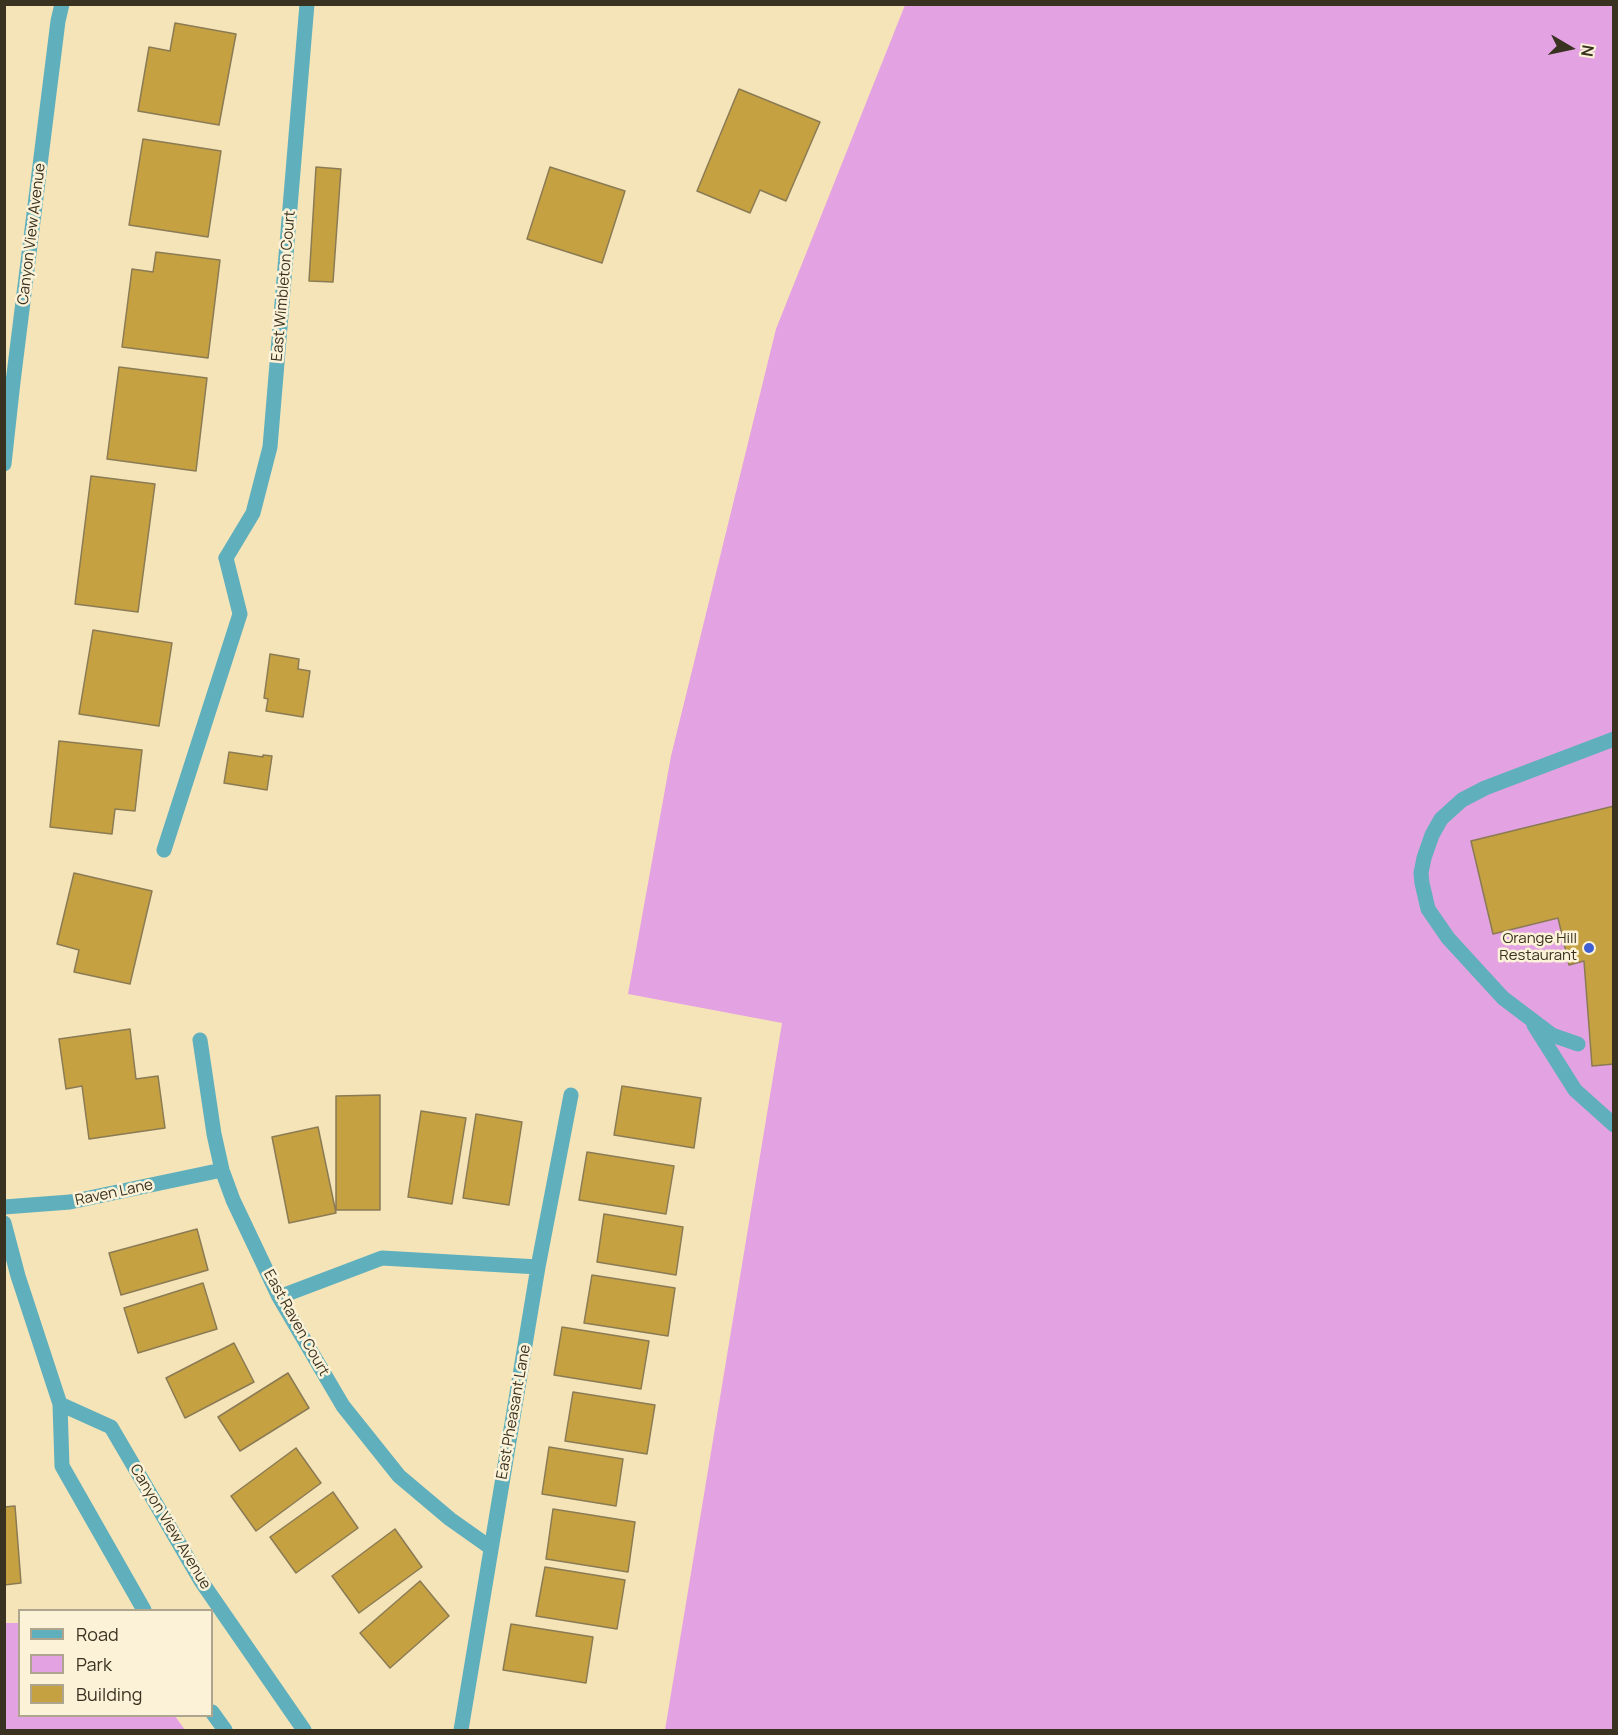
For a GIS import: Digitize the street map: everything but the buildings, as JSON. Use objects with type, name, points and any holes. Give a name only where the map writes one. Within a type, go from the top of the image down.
[{"type":"street","name":"Canyon View Avenue","points":[[4,464],[58,21],[62,4]]},
{"type":"street","name":"East Wimbleton Court","points":[[164,850],[240,614],[226,558],[253,513],[270,447],[307,4]]},
{"type":"street","points":[[1578,1044],[1552,1035],[1503,998],[1448,938],[1428,909],[1421,873],[1432,834],[1442,819],[1462,800],[1485,788],[1614,739]]},
{"type":"street","points":[[1531,1020],[1575,1090],[1614,1125]]},
{"type":"street","name":"East Raven Court","points":[[200,1040],[214,1134],[222,1170],[233,1200],[279,1297],[343,1406],[399,1476],[450,1519],[491,1548]]},
{"type":"street","name":"East Pheasant Lane","points":[[461,1731],[538,1267],[571,1095]]},
{"type":"street","name":"Raven Lane","points":[[4,1207],[70,1202],[222,1170]]},
{"type":"street","points":[[4,1223],[18,1276],[60,1404],[62,1466],[143,1609]]},
{"type":"street","points":[[279,1297],[382,1258],[538,1267]]},
{"type":"street","name":"Canyon View Avenue","points":[[60,1404],[111,1427],[201,1581],[304,1731]]},
{"type":"street","points":[[213,1713],[225,1731]]},
{"type":"green space","points":[[905,5],[1613,5],[1613,1730],[665,1730],[782,1023],[628,994],[671,756],[776,329]]},
{"type":"green space","points":[[4,1623],[18,1623],[18,1717],[176,1717],[185,1730],[5,1730]]},
{"type":"place","name":"Orange Hill Restaurant","points":[[1589,948]]}]
